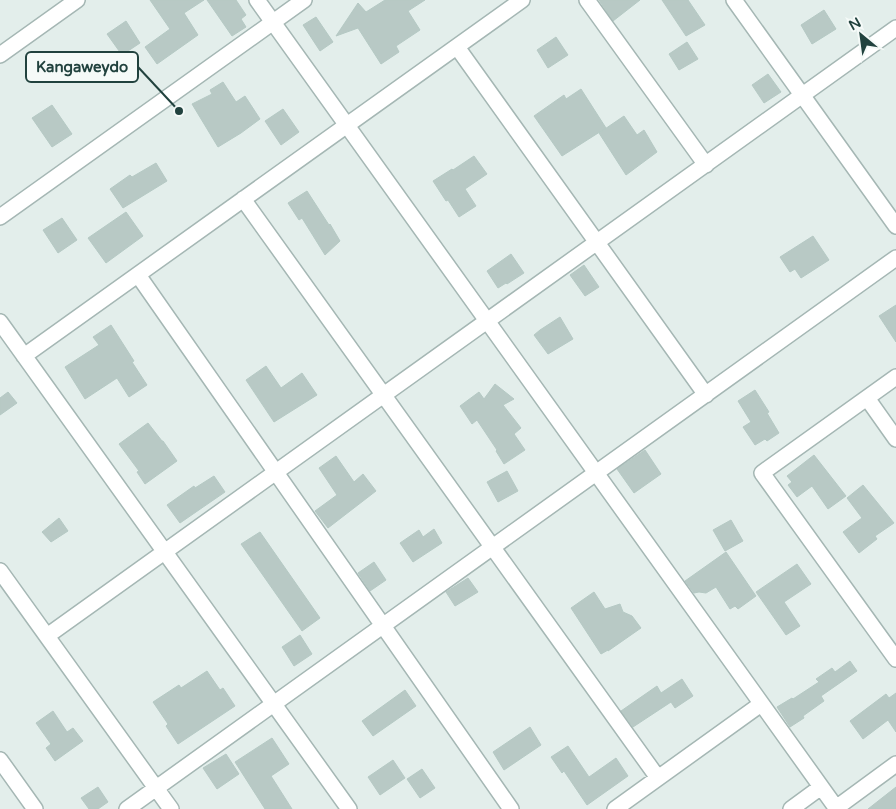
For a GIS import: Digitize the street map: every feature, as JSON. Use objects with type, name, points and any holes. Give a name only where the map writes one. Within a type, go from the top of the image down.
[{"type":"street","points":[[0,55],[77,0]]},
{"type":"street","points":[[257,0],[836,808],[896,764]]},
{"type":"street","points":[[0,217],[304,0]]},
{"type":"street","points":[[24,356],[522,0]]},
{"type":"street","points":[[587,0],[706,165]]},
{"type":"street","points":[[734,0],[896,226]]},
{"type":"street","points":[[47,636],[896,28]]},
{"type":"street","points":[[457,47],[706,395]]},
{"type":"street","points":[[243,199],[658,778]]},
{"type":"street","points":[[127,809],[896,258]]},
{"type":"street","points":[[138,275],[511,809]]},
{"type":"street","points":[[0,322],[349,809]]},
{"type":"street","points":[[896,377],[762,473],[896,659]]},
{"type":"street","points":[[867,398],[896,439]]},
{"type":"street","points":[[0,571],[171,809]]},
{"type":"street","points":[[615,809],[762,704]]},
{"type":"street","points":[[0,760],[35,809]]},
{"type":"street","points":[[791,809],[821,787]]},
{"type":"building","points":[[150,0],[204,0],[184,13],[198,35],[157,64],[145,47],[170,29]]},
{"type":"building","points":[[207,0],[236,0],[246,15],[241,19],[246,27],[232,36]]},
{"type":"building","points":[[385,0],[425,0],[408,11],[420,30],[396,46],[399,52],[381,64],[358,28],[336,36],[358,3],[366,12]]},
{"type":"building","points":[[599,0],[640,0],[613,21]]},
{"type":"building","points":[[662,0],[688,0],[705,25],[686,36]]},
{"type":"building","points":[[824,10],[836,29],[812,44],[801,25]]},
{"type":"building","points":[[316,17],[333,42],[320,51],[303,25]]},
{"type":"building","points":[[126,21],[140,43],[122,55],[107,34]]},
{"type":"building","points":[[556,37],[568,55],[548,68],[537,50]]},
{"type":"building","points":[[687,42],[698,59],[679,70],[669,54]]},
{"type":"building","points":[[768,74],[781,92],[764,103],[752,85]]},
{"type":"building","points":[[223,82],[236,102],[245,96],[260,119],[218,147],[192,104],[212,94],[210,90]]},
{"type":"building","points":[[581,89],[606,128],[562,156],[534,116],[564,95],[566,99]]},
{"type":"building","points":[[52,105],[72,134],[52,147],[32,118]]},
{"type":"building","points":[[283,109],[299,132],[281,145],[265,121]]},
{"type":"building","points":[[624,116],[637,135],[644,130],[657,152],[626,175],[599,133]]},
{"type":"building","points":[[474,156],[487,174],[465,189],[476,206],[459,217],[433,181]]},
{"type":"building","points":[[156,163],[167,181],[123,208],[110,189],[130,175],[132,177]]},
{"type":"building","points":[[307,191],[340,241],[325,255],[302,218],[299,220],[288,203]]},
{"type":"building","points":[[126,212],[143,236],[106,263],[88,238]]},
{"type":"building","points":[[62,218],[77,240],[58,253],[43,230]]},
{"type":"building","points":[[813,236],[829,260],[801,278],[795,269],[790,272],[780,257]]},
{"type":"building","points":[[511,254],[524,273],[498,288],[487,271]]},
{"type":"building","points":[[584,265],[599,287],[585,296],[570,275]]},
{"type":"building","points":[[896,305],[896,342],[879,316]]},
{"type":"building","points":[[560,317],[573,339],[548,354],[534,335]]},
{"type":"building","points":[[111,325],[147,385],[129,397],[117,378],[85,399],[65,367],[99,345],[93,337]]},
{"type":"building","points":[[266,366],[281,388],[302,373],[317,395],[274,422],[246,380]]},
{"type":"building","points":[[495,384],[514,399],[503,405],[521,428],[514,434],[525,450],[504,464],[477,420],[472,424],[460,406],[479,392],[484,399]]},
{"type":"building","points":[[755,390],[769,412],[767,413],[779,433],[767,441],[765,439],[755,445],[743,427],[751,422],[738,401]]},
{"type":"building","points":[[8,392],[17,403],[0,415],[0,398]]},
{"type":"building","points":[[148,423],[177,461],[145,484],[137,472],[139,471],[119,444]]},
{"type":"building","points":[[645,450],[661,474],[634,493],[617,469]]},
{"type":"building","points":[[814,455],[846,496],[828,509],[812,486],[797,497],[788,485],[792,482],[787,476]]},
{"type":"building","points":[[336,456],[354,482],[363,474],[376,491],[328,528],[315,511],[337,495],[319,468]]},
{"type":"building","points":[[507,471],[518,491],[498,502],[487,482]]},
{"type":"building","points":[[214,476],[225,492],[180,523],[167,505],[194,486],[195,488]]},
{"type":"building","points":[[863,485],[894,523],[875,536],[877,539],[859,553],[843,532],[862,518],[847,498]]},
{"type":"building","points":[[59,518],[68,531],[51,542],[42,532]]},
{"type":"building","points":[[731,520],[743,541],[725,551],[713,530]]},
{"type":"building","points":[[434,529],[442,543],[413,562],[400,543],[419,530],[423,537]]},
{"type":"building","points":[[260,532],[320,618],[302,631],[241,544]]},
{"type":"building","points":[[726,552],[756,596],[738,609],[735,606],[730,609],[716,587],[706,593],[694,593],[685,581]]},
{"type":"building","points":[[374,562],[386,580],[370,591],[358,573]]},
{"type":"building","points":[[797,564],[811,584],[784,602],[800,626],[786,635],[756,592]]},
{"type":"building","points":[[468,578],[478,592],[455,606],[446,592]]},
{"type":"building","points":[[594,592],[605,609],[620,604],[623,612],[632,616],[641,628],[601,654],[571,608]]},
{"type":"building","points":[[300,635],[312,654],[294,666],[282,647]]},
{"type":"building","points":[[850,661],[857,671],[821,696],[824,701],[790,727],[777,707],[819,682],[816,679],[832,668],[835,672]]},
{"type":"building","points":[[207,671],[220,690],[223,688],[235,706],[178,744],[166,726],[168,724],[153,702],[179,685],[181,688]]},
{"type":"building","points":[[682,679],[693,696],[675,708],[671,702],[633,727],[621,711],[657,686],[661,693]]},
{"type":"building","points":[[405,690],[416,706],[373,736],[362,721]]},
{"type":"building","points":[[896,693],[896,732],[888,720],[863,739],[850,721],[886,694],[889,698]]},
{"type":"building","points":[[53,711],[67,732],[73,728],[83,741],[55,761],[46,748],[51,744],[36,723]]},
{"type":"building","points":[[530,727],[541,745],[504,770],[493,752]]},
{"type":"building","points":[[272,738],[289,764],[271,776],[292,809],[265,809],[235,762]]},
{"type":"building","points":[[568,746],[589,777],[616,758],[628,776],[587,805],[564,771],[562,773],[551,757]]},
{"type":"building","points":[[226,754],[239,774],[217,789],[203,768]]},
{"type":"building","points":[[393,760],[405,778],[380,795],[368,777]]},
{"type":"building","points":[[422,769],[435,788],[420,798],[407,779]]},
{"type":"building","points":[[98,787],[108,802],[98,809],[89,809],[81,798]]},
{"type":"building","points":[[896,787],[896,809],[868,809]]},
{"type":"place","name":"Kangaweydo","points":[[179,111]]}]
